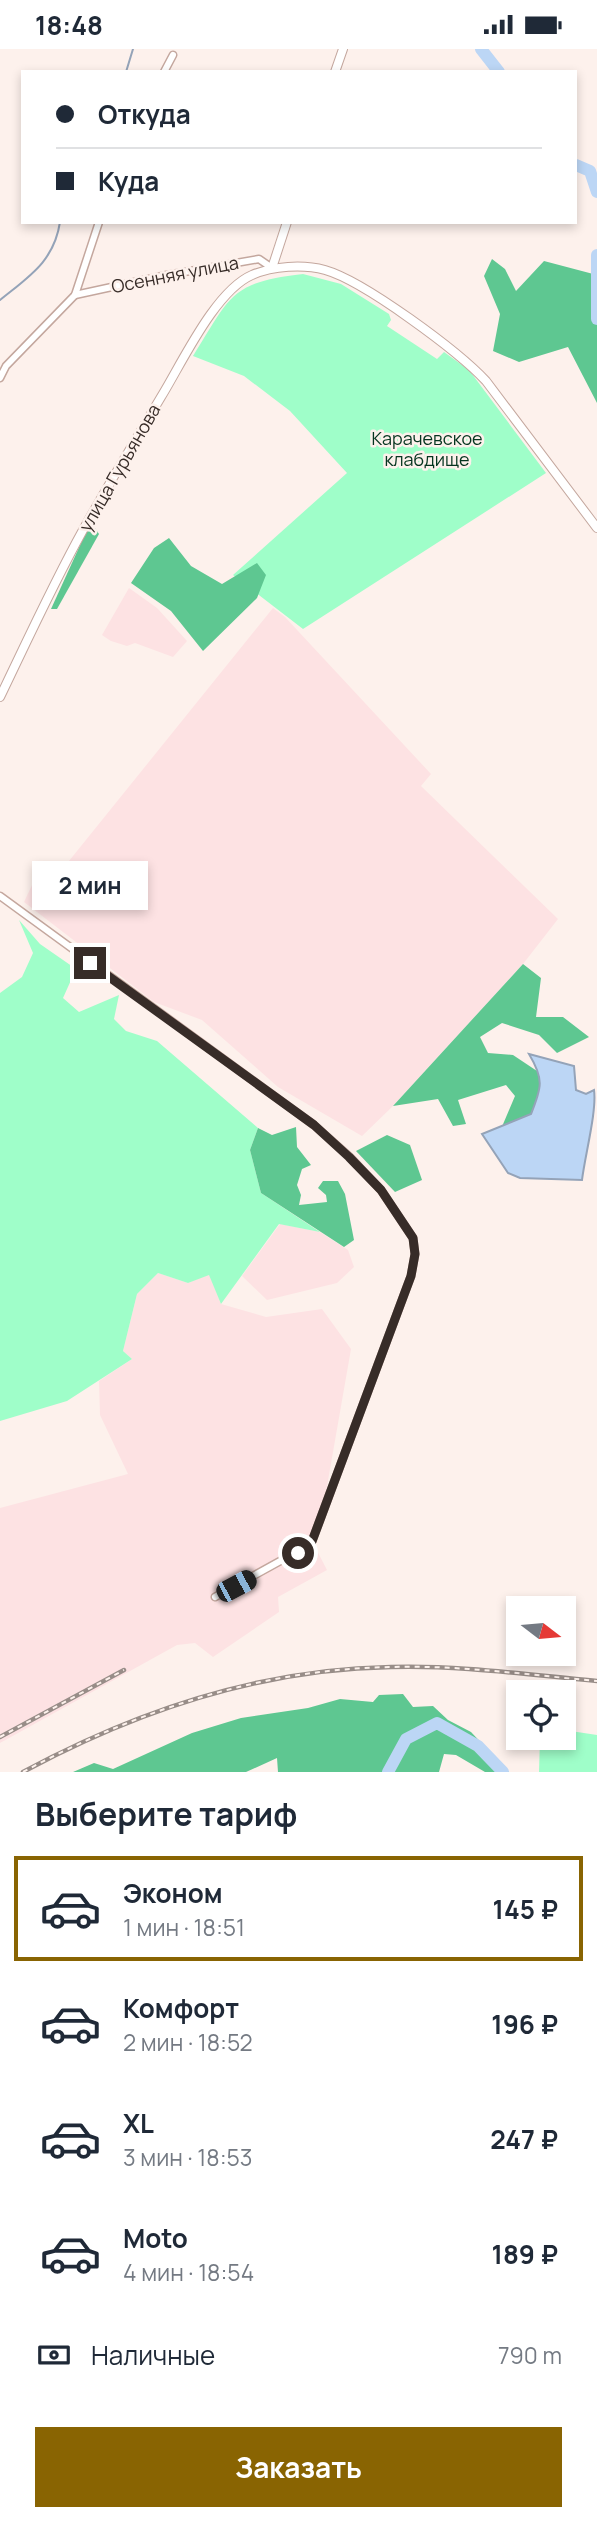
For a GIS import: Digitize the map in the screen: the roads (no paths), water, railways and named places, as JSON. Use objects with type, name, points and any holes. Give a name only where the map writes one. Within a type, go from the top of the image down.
[{"type":"street","points":[[336,70],[343,49]]},
{"type":"street","points":[[165,70],[173,55]]},
{"type":"street","points":[[0,378],[6,366],[75,295],[98,224]]},
{"type":"street","points":[[286,224],[272,268],[310,267],[335,274],[369,292],[464,360],[486,381],[597,528]]},
{"type":"street","name":"Осенняя улица","points":[[75,295],[259,259],[272,268]]},
{"type":"street","name":"улица Гурьянова","points":[[0,697],[83,530],[193,343],[231,290],[250,276],[272,268]]},
{"type":"street","points":[[0,896],[314,1125],[381,1190],[413,1238],[415,1254],[411,1276],[311,1544],[215,1597]]},
{"type":"water","points":[[529,1054],[574,1066],[576,1090],[586,1094],[594,1090],[592,1121],[582,1180],[520,1178],[508,1173],[482,1134],[531,1114],[540,1083]]},
{"type":"waterway","points":[[127,70],[133,49]]},
{"type":"waterway","points":[[481,49],[497,70]]},
{"type":"waterway","points":[[577,165],[590,171],[597,192]]},
{"type":"waterway","points":[[0,300],[30,276],[46,258],[60,224]]},
{"type":"waterway","points":[[597,255],[597,319]]},
{"type":"waterway","points":[[388,1772],[406,1739],[437,1723],[478,1746],[503,1772]]},
{"type":"railway","points":[[23,1772],[66,1750],[155,1712],[247,1685],[295,1676],[391,1667],[443,1667],[597,1681]]},
{"type":"railway","points":[[0,1737],[124,1670]]},
{"type":"park label","name":"Карачевское клабдище","points":[[427,450]]}]
